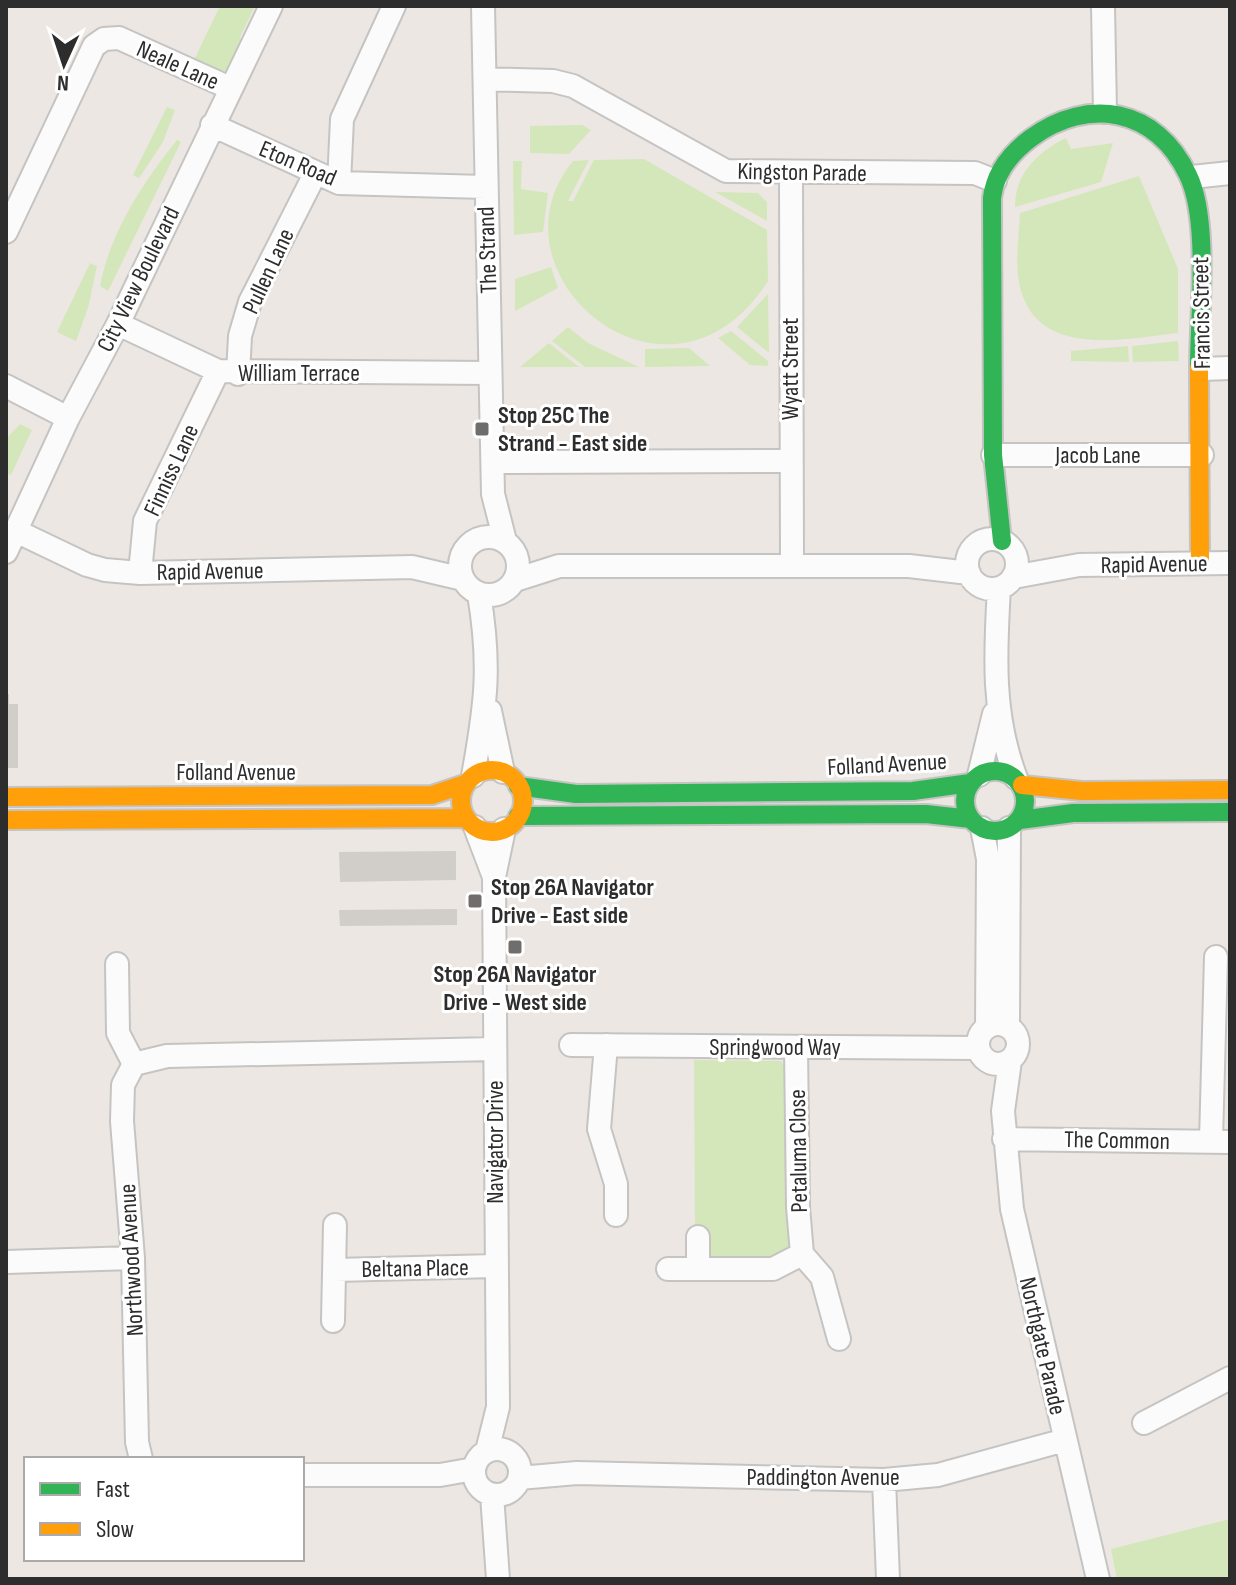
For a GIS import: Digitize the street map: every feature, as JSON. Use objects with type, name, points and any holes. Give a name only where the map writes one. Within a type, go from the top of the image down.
[{"type":"street","name":"City View Boulevard","points":[[6,552],[68,418],[118,324],[271,6]]},
{"type":"street","points":[[339,183],[342,119],[394,6]]},
{"type":"street","name":"The Strand","points":[[483,6],[493,494],[510,546]]},
{"type":"street","points":[[998,1027],[1015,824],[1026,803],[1005,750],[996,701],[991,564],[995,498],[991,213],[995,181],[1016,149],[1052,125],[1086,112],[1105,112],[1103,6]]},
{"type":"street","name":"Neale Lane","points":[[6,232],[94,46],[104,39],[119,38],[230,88]]},
{"type":"street","name":"Kingston Parade","points":[[485,79],[553,81],[573,86],[726,171],[975,173],[995,181]]},
{"type":"street","name":"Francis Street","points":[[1105,112],[1142,125],[1173,147],[1192,177],[1199,205],[1202,369],[1200,563]]},
{"type":"street","name":"Eton Road","points":[[212,125],[339,183],[485,187]]},
{"type":"street","name":"Wyatt Street","points":[[791,173],[789,461],[792,565]]},
{"type":"street","points":[[1192,177],[1230,173]]},
{"type":"street","name":"Pullen Lane","points":[[228,373],[250,302],[315,174]]},
{"type":"street","name":"William Terrace","points":[[118,324],[228,373],[490,373]]},
{"type":"street","points":[[1202,369],[1230,368]]},
{"type":"street","name":"Finniss Lane","points":[[140,573],[145,521],[228,373]]},
{"type":"street","points":[[6,386],[68,418]]},
{"type":"street","name":"Jacob Lane","points":[[993,455],[1202,455]]},
{"type":"street","points":[[493,462],[789,461]]},
{"type":"street","name":"The Strand","points":[[473,543],[493,494]]},
{"type":"street","name":"Rapid Avenue","points":[[16,531],[87,565],[105,570],[140,573],[412,567],[471,586]]},
{"type":"street","points":[[487,698],[510,779],[522,806],[511,823],[489,832],[470,823],[461,807],[487,698],[488,646],[471,586],[460,563],[473,543],[510,546],[519,561],[488,646]]},
{"type":"street","name":"Rapid Avenue","points":[[412,567],[473,543]]},
{"type":"street","name":"Rapid Avenue","points":[[510,546],[559,566]]},
{"type":"street","name":"Rapid Avenue","points":[[511,586],[559,566],[1230,563]]},
{"type":"street","points":[[471,586],[488,596],[511,586]]},
{"type":"street","points":[[996,701],[975,779],[965,795],[988,859],[998,1027]]},
{"type":"street","points":[[469,780],[482,771],[510,779]]},
{"type":"street","points":[[975,779],[992,771],[1019,782],[1082,791],[1230,790]]},
{"type":"street","name":"Folland Avenue","points":[[510,779],[576,794],[913,791],[975,779]]},
{"type":"street","name":"Folland Avenue","points":[[6,797],[432,795],[469,780]]},
{"type":"street","points":[[976,824],[995,832],[1015,824],[1073,813],[1230,812]]},
{"type":"street","name":"Folland Avenue","points":[[511,823],[926,814],[976,824]]},
{"type":"street","name":"Folland Avenue","points":[[6,820],[470,823]]},
{"type":"street","name":"Navigator Drive","points":[[470,823],[494,877]]},
{"type":"street","name":"Navigator Drive","points":[[499,1473],[494,877],[511,823]]},
{"type":"street","points":[[1216,957],[1220,1142]]},
{"type":"street","points":[[117,964],[118,1033],[134,1064],[167,1056],[494,1049]]},
{"type":"street","points":[[998,1027],[1018,1040],[1017,1052],[992,1057],[979,1036],[998,1027]]},
{"type":"street","name":"Springwood Way","points":[[571,1045],[796,1047],[992,1057]]},
{"type":"street","points":[[606,1045],[599,1129],[616,1184],[616,1215]]},
{"type":"street","name":"Petaluma Close","points":[[796,1047],[798,1207],[802,1254]]},
{"type":"street","name":"Northgate Parade","points":[[992,1057],[1003,1111],[1012,1209],[1098,1579]]},
{"type":"street","name":"Northwood Avenue","points":[[134,1064],[123,1085],[122,1109],[133,1258],[137,1442],[141,1457]]},
{"type":"street","name":"The Common","points":[[1004,1139],[1220,1142]]},
{"type":"street","name":"Beltana Place","points":[[333,1321],[335,1225]]},
{"type":"street","points":[[698,1237],[698,1269]]},
{"type":"street","points":[[668,1269],[773,1269],[802,1254],[822,1277],[839,1339]]},
{"type":"street","points":[[6,1262],[133,1258]]},
{"type":"street","name":"Beltana Place","points":[[335,1270],[495,1266]]},
{"type":"street","points":[[1144,1423],[1230,1378]]},
{"type":"street","name":"Paddington Avenue","points":[[304,1475],[577,1473],[884,1480],[938,1475],[1065,1440]]},
{"type":"street","points":[[498,1579],[499,1473]]},
{"type":"street","points":[[884,1480],[888,1579]]},
{"type":"green space","points":[[220,6],[255,6],[240,37],[244,46],[232,68],[221,72],[194,60]]},
{"type":"green space","points":[[167,107],[175,110],[163,142],[139,178],[133,175]]},
{"type":"green space","points":[[582,125],[591,130],[569,154],[530,153],[530,126]]},
{"type":"green space","points":[[1066,138],[1071,149],[1113,143],[1101,182],[1015,207],[1019,184],[1030,165],[1046,150]]},
{"type":"green space","points":[[177,140],[181,142],[108,291],[100,286],[111,247],[140,191]]},
{"type":"green space","points":[[644,159],[767,230],[768,281],[728,325],[683,343],[639,341],[599,321],[568,289],[550,249],[551,205],[573,161],[589,160],[568,201],[573,201],[594,160]]},
{"type":"green space","points":[[513,161],[522,161],[521,189],[548,193],[543,232],[514,235]]},
{"type":"green space","points":[[1139,176],[1178,269],[1178,333],[1132,339],[1084,339],[1061,334],[1042,324],[1028,307],[1019,282],[1020,213]]},
{"type":"green space","points":[[715,192],[758,193],[767,202],[767,221]]},
{"type":"green space","points":[[90,263],[97,266],[88,308],[76,341],[57,332]]},
{"type":"green space","points":[[551,267],[558,288],[515,311],[515,279]]},
{"type":"green space","points":[[768,294],[769,353],[737,327]]},
{"type":"green space","points":[[568,327],[588,343],[639,367],[585,367],[552,341]]},
{"type":"green space","points":[[731,331],[768,361],[768,366],[750,365],[718,338]]},
{"type":"green space","points":[[1178,341],[1179,361],[1133,362],[1132,346]]},
{"type":"green space","points":[[549,343],[579,367],[520,367]]},
{"type":"green space","points":[[1128,346],[1129,362],[1071,361],[1071,351]]},
{"type":"green space","points":[[689,348],[710,366],[645,367],[645,349]]},
{"type":"green space","points":[[20,424],[32,430],[11,475],[6,473],[6,439]]},
{"type":"green space","points":[[694,1060],[781,1061],[792,1078],[795,1241],[788,1251],[769,1263],[710,1262],[695,1234]]},
{"type":"green space","points":[[1230,1519],[1230,1579],[1117,1579],[1111,1549]]},
{"type":"building","points":[[6,694],[9,694],[9,704],[18,704],[18,768],[6,768]]},
{"type":"building","points":[[456,851],[456,880],[340,882],[339,852]]},
{"type":"building","points":[[457,909],[457,925],[340,926],[339,910]]},
{"type":"traffic: fast","points":[[1002,541],[993,455],[992,198],[1005,164],[1031,138],[1075,117],[1098,114],[1119,116],[1140,123],[1175,152],[1188,175],[1199,217],[1202,269],[1199,368]]},
{"type":"traffic: fast","points":[[995,771],[1007,773],[1016,780],[1023,789],[1025,801],[1023,813],[1016,822],[1007,829],[995,831],[983,829],[974,822],[967,813],[965,801],[967,789],[974,780],[983,773],[995,771]]},
{"type":"traffic: fast","points":[[518,786],[576,794],[913,791],[970,783]]},
{"type":"traffic: fast","points":[[1020,820],[1073,813],[1230,812]]},
{"type":"traffic: fast","points":[[518,816],[926,814],[971,819]]},
{"type":"traffic: slow","points":[[1199,368],[1200,563]]},
{"type":"traffic: slow","points":[[492,770],[514,779],[523,801],[514,823],[492,832],[470,823],[461,801],[470,779],[492,770]]},
{"type":"traffic: slow","points":[[6,797],[432,795],[465,784]]},
{"type":"traffic: slow","points":[[1022,785],[1082,791],[1230,790]]},
{"type":"traffic: slow","points":[[6,820],[466,818]]},
{"type":"place","name":"Stop 25C The Strand - East side","points":[[482,429]]},
{"type":"place","name":"Stop 26A Navigator Drive - East side","points":[[475,901]]},
{"type":"place","name":"Stop 26A Navigator Drive - West side","points":[[515,947]]}]
